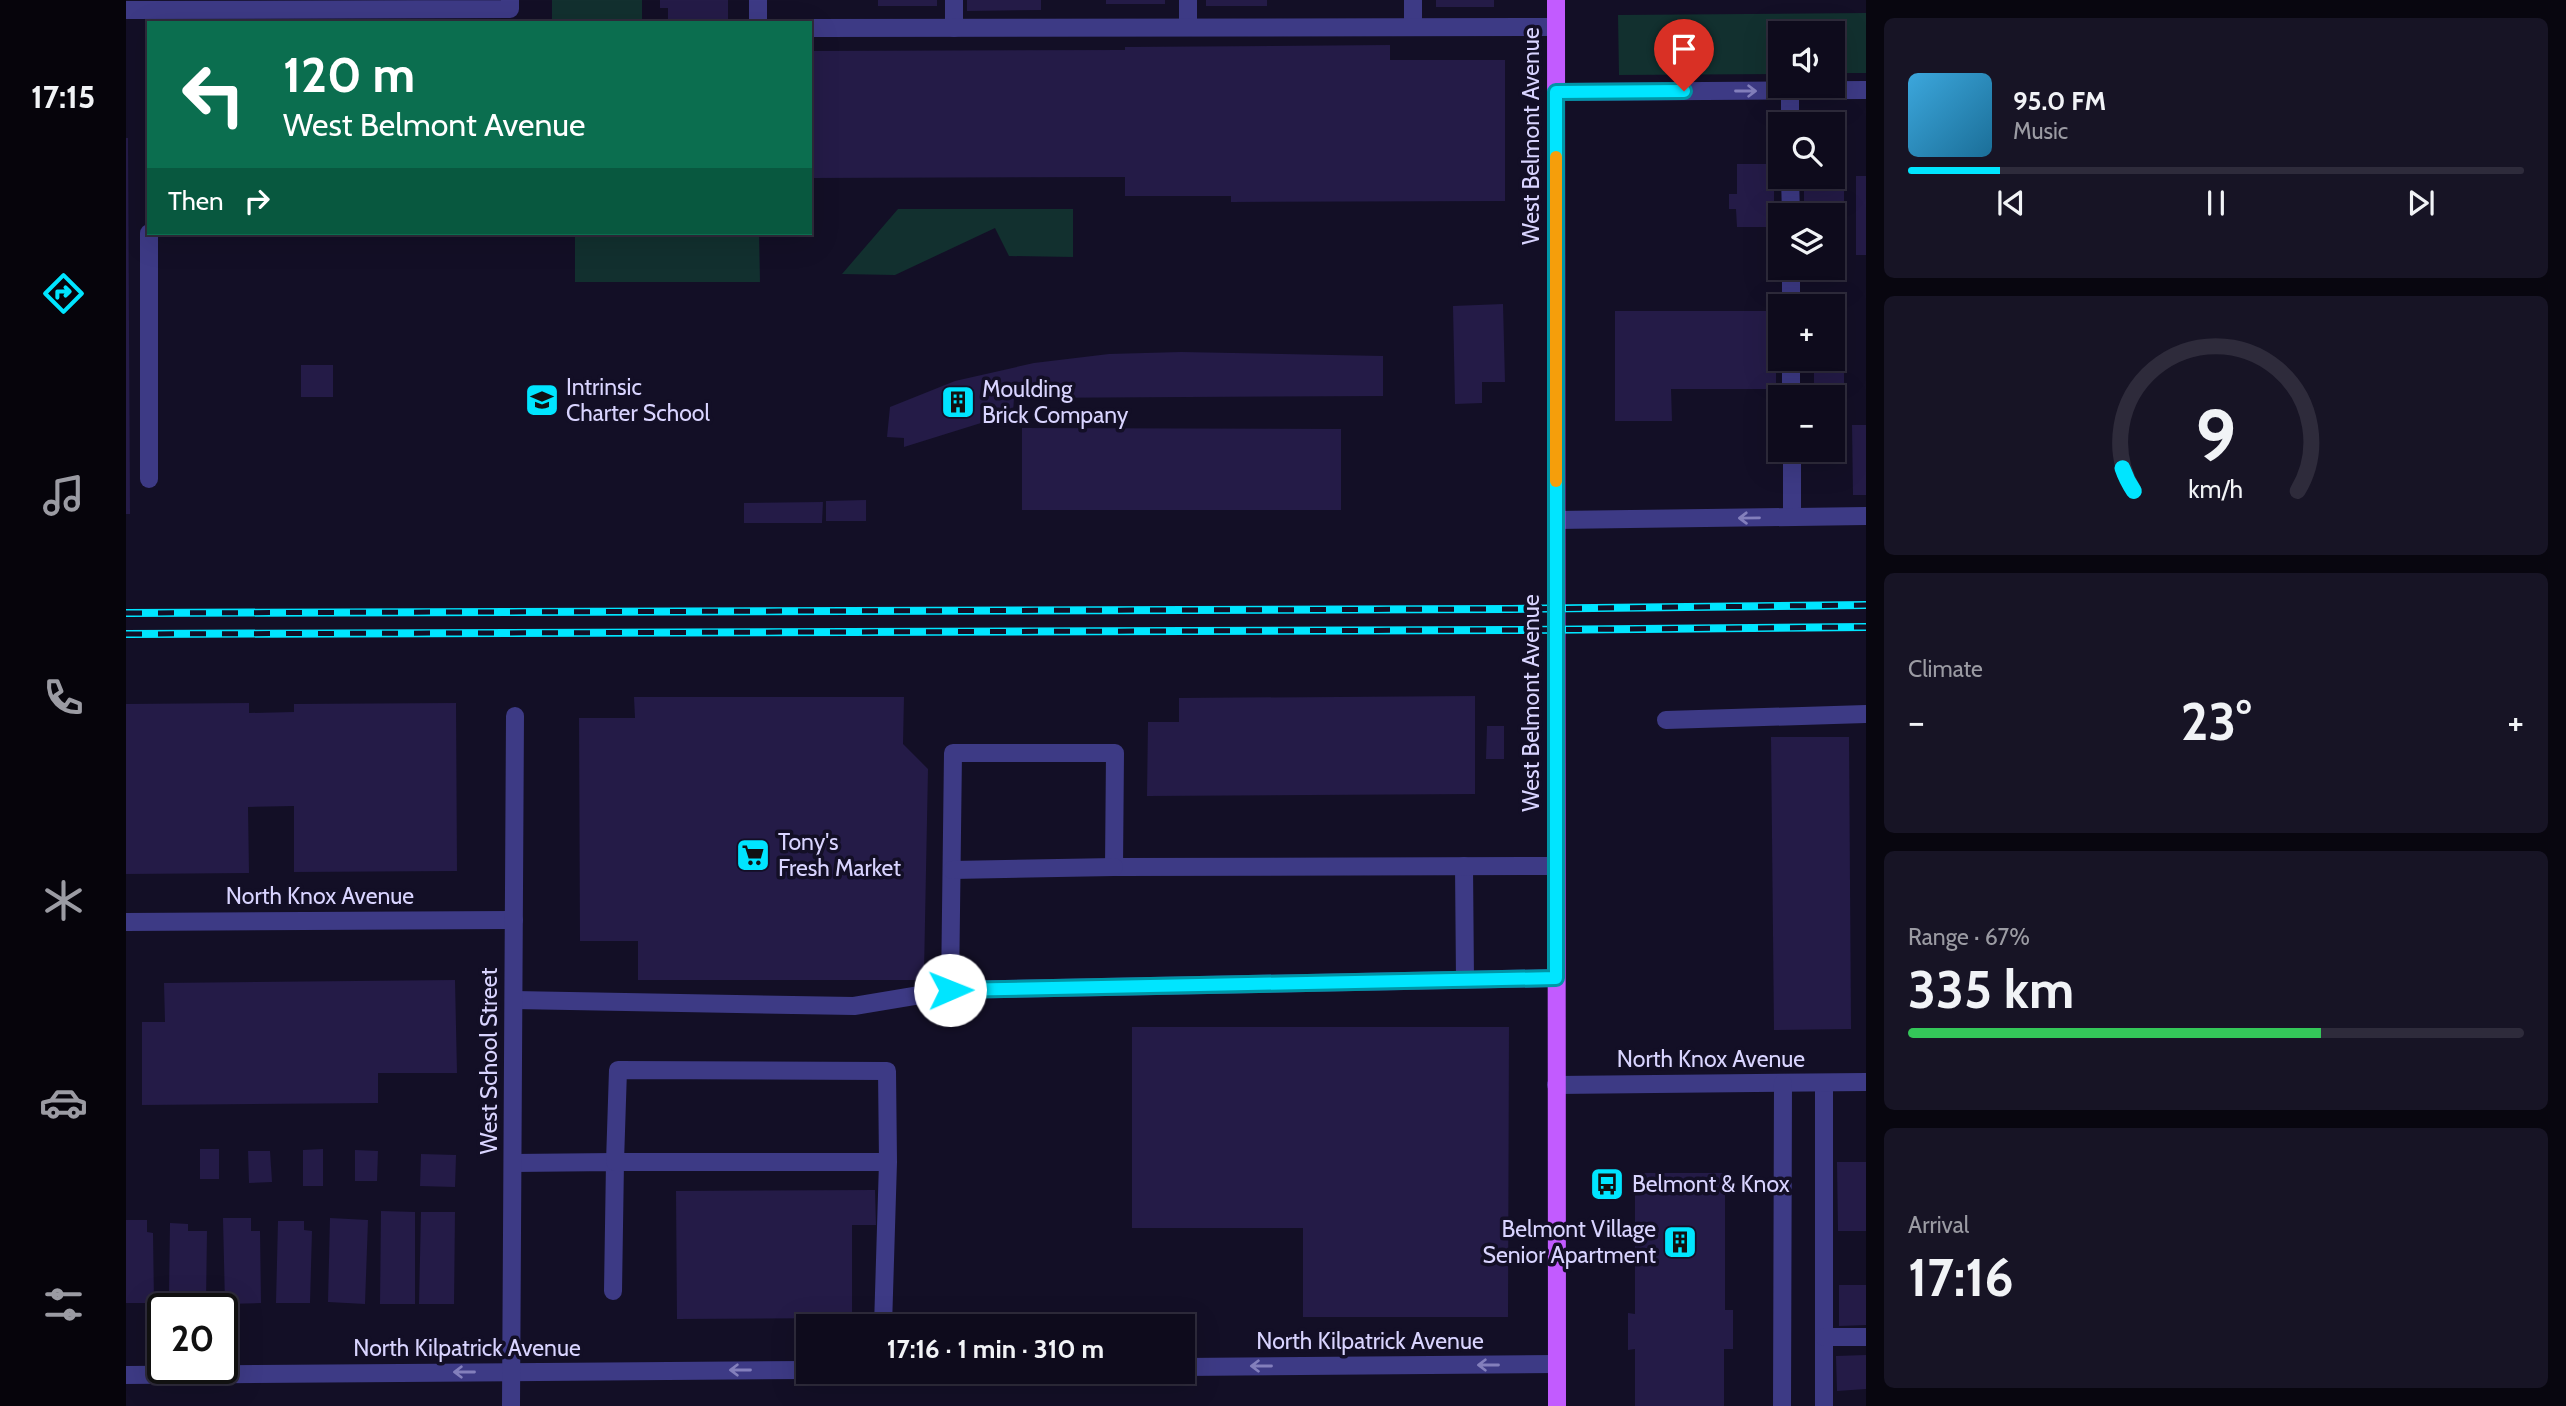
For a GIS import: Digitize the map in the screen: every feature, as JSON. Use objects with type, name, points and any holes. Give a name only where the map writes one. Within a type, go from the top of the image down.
[{"type":"main road","name":"West Belmont Avenue","points":[[1556,0],[1557,1406]]},
{"type":"street","points":[[758,0],[758,21]]},
{"type":"street","points":[[954,0],[954,28]]},
{"type":"street","points":[[1188,0],[1188,27]]},
{"type":"street","points":[[1413,0],[1413,27]]},
{"type":"street","points":[[1556,0],[1568,0]]},
{"type":"street","points":[[126,10],[150,17],[510,5]]},
{"type":"street","points":[[812,28],[1555,27]]},
{"type":"street","points":[[1556,92],[1768,90]]},
{"type":"street","points":[[1845,90],[1866,90]]},
{"type":"street","points":[[149,235],[149,480]]},
{"type":"street","points":[[1792,462],[1792,517]]},
{"type":"street","points":[[1556,520],[1866,516]]},
{"type":"street","points":[[1666,720],[1866,714]]},
{"type":"street","name":"West School Street","points":[[511,1406],[515,716]]},
{"type":"street","points":[[950,990],[953,752],[1115,753],[1114,867]]},
{"type":"street","points":[[1464,866],[1465,980]]},
{"type":"street","points":[[952,870],[1556,866]]},
{"type":"street","name":"North Knox Avenue","points":[[126,922],[514,920]]},
{"type":"street","points":[[514,1000],[854,1006],[950,990],[1556,978]]},
{"type":"street","points":[[613,1290],[618,1070],[887,1071],[888,1162],[883,1314]]},
{"type":"street","name":"North Knox Avenue","points":[[1556,1084],[1866,1082]]},
{"type":"street","points":[[1782,1406],[1783,1083]]},
{"type":"street","points":[[1824,1083],[1824,1406]]},
{"type":"street","points":[[513,1163],[888,1162]]},
{"type":"street","points":[[1824,1338],[1866,1337]]},
{"type":"street","name":"North Kilpatrick Avenue","points":[[1195,1367],[1556,1364]]},
{"type":"street","name":"North Kilpatrick Avenue","points":[[126,1375],[796,1370]]},
{"type":"green space","points":[[552,0],[642,0],[642,21],[552,21]]},
{"type":"green space","points":[[1866,13],[1866,73],[1845,73],[1845,21],[1768,21],[1768,74],[1619,75],[1618,15]]},
{"type":"green space","points":[[898,209],[1073,209],[1073,257],[1009,256],[995,228],[895,275],[842,274]]},
{"type":"green space","points":[[575,235],[759,235],[760,282],[575,282]]},
{"type":"building","points":[[660,0],[728,0],[728,21],[668,21],[668,8],[660,8]]},
{"type":"building","points":[[878,0],[937,0],[937,6],[878,6]]},
{"type":"building","points":[[967,0],[1041,0],[1041,10],[967,11]]},
{"type":"building","points":[[1106,0],[1165,0],[1165,4],[1106,4]]},
{"type":"building","points":[[1206,0],[1267,0],[1267,6],[1206,6]]},
{"type":"building","points":[[1436,0],[1494,0],[1494,7],[1436,7]]},
{"type":"building","points":[[1390,45],[1390,60],[1505,60],[1505,201],[1231,202],[1231,196],[1125,196],[1125,177],[812,178],[812,51],[1125,50],[1125,47]]},
{"type":"building","points":[[128,138],[130,514],[126,514]]},
{"type":"building","points":[[1737,164],[1768,164],[1768,189],[1774,189],[1774,203],[1768,203],[1768,227],[1737,227],[1736,209],[1729,209],[1729,194],[1737,194]]},
{"type":"building","points":[[1856,176],[1866,176],[1866,255],[1856,255]]},
{"type":"building","points":[[1804,189],[1844,189],[1844,203],[1804,203]]},
{"type":"building","points":[[1503,304],[1505,382],[1482,382],[1482,403],[1455,404],[1453,306]]},
{"type":"building","points":[[1615,311],[1768,311],[1768,371],[1776,371],[1776,385],[1768,385],[1768,389],[1671,389],[1672,421],[1615,421]]},
{"type":"building","name":"Moulding Brick Company","points":[[1181,352],[1383,356],[1383,396],[1014,398],[1013,413],[904,447],[904,438],[887,437],[890,407],[955,381],[1034,363],[1109,354]]},
{"type":"building","points":[[301,365],[333,365],[333,397],[301,397]]},
{"type":"building","points":[[1814,371],[1844,371],[1844,385],[1814,385]]},
{"type":"building","points":[[1852,425],[1866,425],[1866,495],[1853,495]]},
{"type":"building","points":[[1022,428],[1341,429],[1341,510],[1022,510]]},
{"type":"building","points":[[866,500],[866,521],[826,521],[826,501]]},
{"type":"building","points":[[823,502],[822,523],[744,523],[744,503]]},
{"type":"building","points":[[1475,696],[1475,794],[1147,796],[1148,722],[1179,722],[1179,698]]},
{"type":"building","name":"Tony's Fresh Market","points":[[634,697],[904,697],[903,744],[928,769],[924,972],[916,980],[638,980],[638,941],[580,941],[579,718],[635,718]]},
{"type":"building","points":[[249,703],[249,713],[294,712],[294,704],[456,703],[457,871],[294,872],[294,806],[248,807],[249,873],[126,874],[126,704]]},
{"type":"building","points":[[1487,726],[1504,726],[1504,759],[1486,759]]},
{"type":"building","points":[[1771,737],[1849,737],[1851,1029],[1774,1030]]},
{"type":"building","points":[[455,980],[457,1073],[378,1073],[378,1103],[142,1105],[142,1022],[165,1022],[164,983]]},
{"type":"building","points":[[1132,1027],[1509,1027],[1508,1317],[1303,1317],[1303,1228],[1132,1228]]},
{"type":"building","points":[[200,1149],[219,1149],[219,1179],[200,1179]]},
{"type":"building","points":[[323,1149],[323,1186],[303,1186],[303,1150]]},
{"type":"building","points":[[355,1150],[378,1151],[377,1181],[355,1181]]},
{"type":"building","points":[[248,1151],[270,1151],[272,1182],[249,1183]]},
{"type":"building","points":[[421,1154],[456,1155],[455,1187],[420,1186]]},
{"type":"building","points":[[1837,1162],[1866,1162],[1866,1231],[1838,1231]]},
{"type":"building","name":"Belmont Village Senior Apartment","points":[[1635,1173],[1725,1173],[1725,1310],[1733,1310],[1733,1349],[1724,1349],[1724,1406],[1635,1406],[1635,1349],[1628,1350],[1628,1313],[1635,1314]]},
{"type":"building","points":[[875,1190],[876,1225],[852,1225],[852,1314],[796,1314],[796,1318],[677,1319],[676,1191]]},
{"type":"building","points":[[381,1211],[415,1212],[415,1304],[380,1304]]},
{"type":"building","points":[[421,1212],[455,1212],[454,1304],[419,1304]]},
{"type":"building","points":[[223,1218],[251,1218],[251,1231],[260,1231],[261,1303],[238,1304],[238,1293],[225,1293]]},
{"type":"building","points":[[330,1218],[368,1220],[365,1304],[328,1302]]},
{"type":"building","points":[[126,1220],[147,1220],[147,1232],[153,1233],[154,1293],[147,1293],[147,1303],[126,1303]]},
{"type":"building","points":[[278,1221],[304,1221],[304,1230],[312,1231],[310,1303],[276,1303]]},
{"type":"building","points":[[170,1223],[188,1224],[188,1231],[207,1231],[206,1293],[169,1293]]},
{"type":"building","points":[[1839,1285],[1866,1285],[1866,1325],[1839,1326]]},
{"type":"building","points":[[1866,1355],[1866,1389],[1837,1391],[1836,1356]]},
{"type":"railway","points":[[126,613],[1511,609],[1866,605]]},
{"type":"railway","points":[[126,634],[1866,627]]},
{"type":"slow traffic","points":[[1556,157],[1556,481]]},
{"type":"place","name":"Intrinsic Charter School","points":[[542,400]]},
{"type":"place","name":"Moulding Brick Company","points":[[958,402]]},
{"type":"place","name":"Tony's Fresh Market","points":[[753,855]]},
{"type":"place","name":"Belmont & Knox","points":[[1607,1184]]},
{"type":"place","name":"Belmont Village Senior Apartment","points":[[1680,1242]]},
{"type":"route","points":[[950,990],[1556,978],[1556,92],[1684,91]]}]
